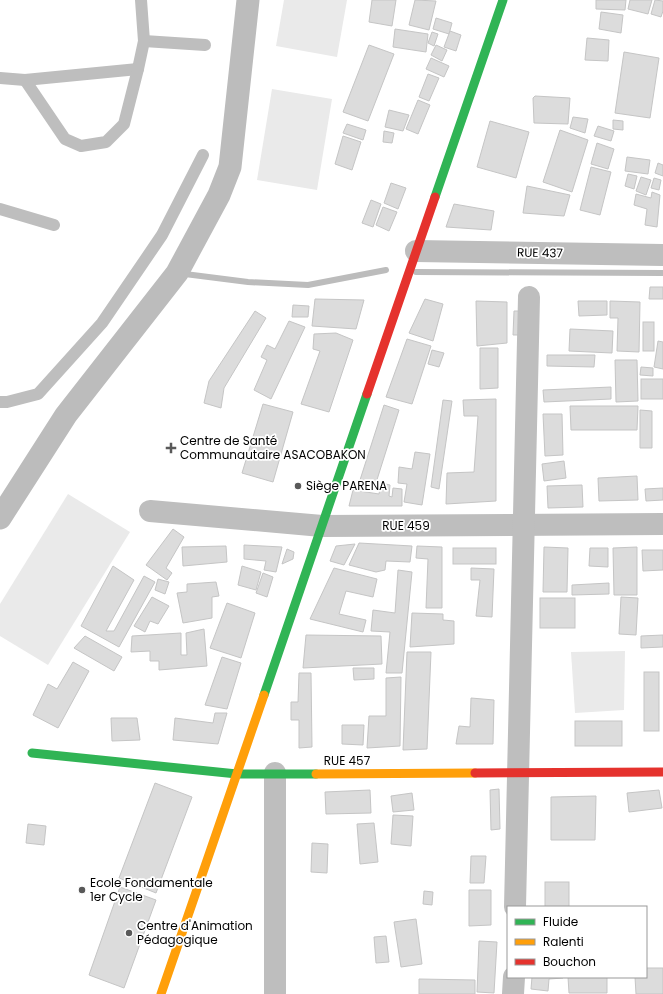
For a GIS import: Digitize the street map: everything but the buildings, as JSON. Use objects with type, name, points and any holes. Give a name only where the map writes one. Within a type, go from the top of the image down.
[{"type":"street","points":[[161,994],[502,0]]},
{"type":"street","name":"RUE 437","points":[[416,251],[663,255]]},
{"type":"street","points":[[515,906],[529,297]]},
{"type":"street","name":"RUE 459","points":[[150,511],[322,526],[663,524]]},
{"type":"street","name":"RUE 457","points":[[32,753],[237,774],[663,772]]},
{"type":"street","points":[[275,994],[276,773]]},
{"type":"street","points":[[513,994],[514,978]]},
{"type":"lane","points":[[25,80],[65,139],[81,146],[106,142],[124,124],[138,69],[144,41],[141,0]]},
{"type":"lane","points":[[144,41],[205,46]]},
{"type":"lane","points":[[0,78],[25,80],[138,69]]},
{"type":"lane","points":[[0,402],[7,402],[38,394],[102,323],[162,235],[203,155]]},
{"type":"lane","points":[[0,208],[54,225]]},
{"type":"shaded area","points":[[284,0],[347,0],[337,57],[276,46]]},
{"type":"shaded area","points":[[272,89],[332,99],[317,190],[257,180]]},
{"type":"shaded area","points":[[68,494],[130,532],[48,665],[0,636],[0,604]]},
{"type":"shaded area","points":[[625,651],[624,710],[575,713],[571,652]]},
{"type":"waterway","points":[[0,518],[66,415],[177,273],[219,195],[230,167],[248,0]]},
{"type":"waterway","points":[[177,273],[248,282],[308,285],[386,270]]},
{"type":"waterway","points":[[416,272],[663,273]]},
{"type":"traffic: fast","points":[[435,197],[503,0]]},
{"type":"traffic: fast","points":[[264,695],[367,394]]},
{"type":"traffic: fast","points":[[32,753],[237,774],[316,774]]},
{"type":"traffic: slow","points":[[161,994],[264,695]]},
{"type":"traffic: slow","points":[[316,774],[475,773]]},
{"type":"traffic: jam","points":[[367,394],[435,197]]},
{"type":"traffic: jam","points":[[475,773],[663,772]]},
{"type":"place","name":"Centre de Santé Communautaire ASACOBAKON","points":[[171,448]]},
{"type":"place","name":"Siège PARENA","points":[[298,486]]},
{"type":"place","name":"Ecole Fondamentale 1er Cycle","points":[[82,890]]},
{"type":"place","name":"Centre d'Animation Pédagogique","points":[[129,933]]}]
